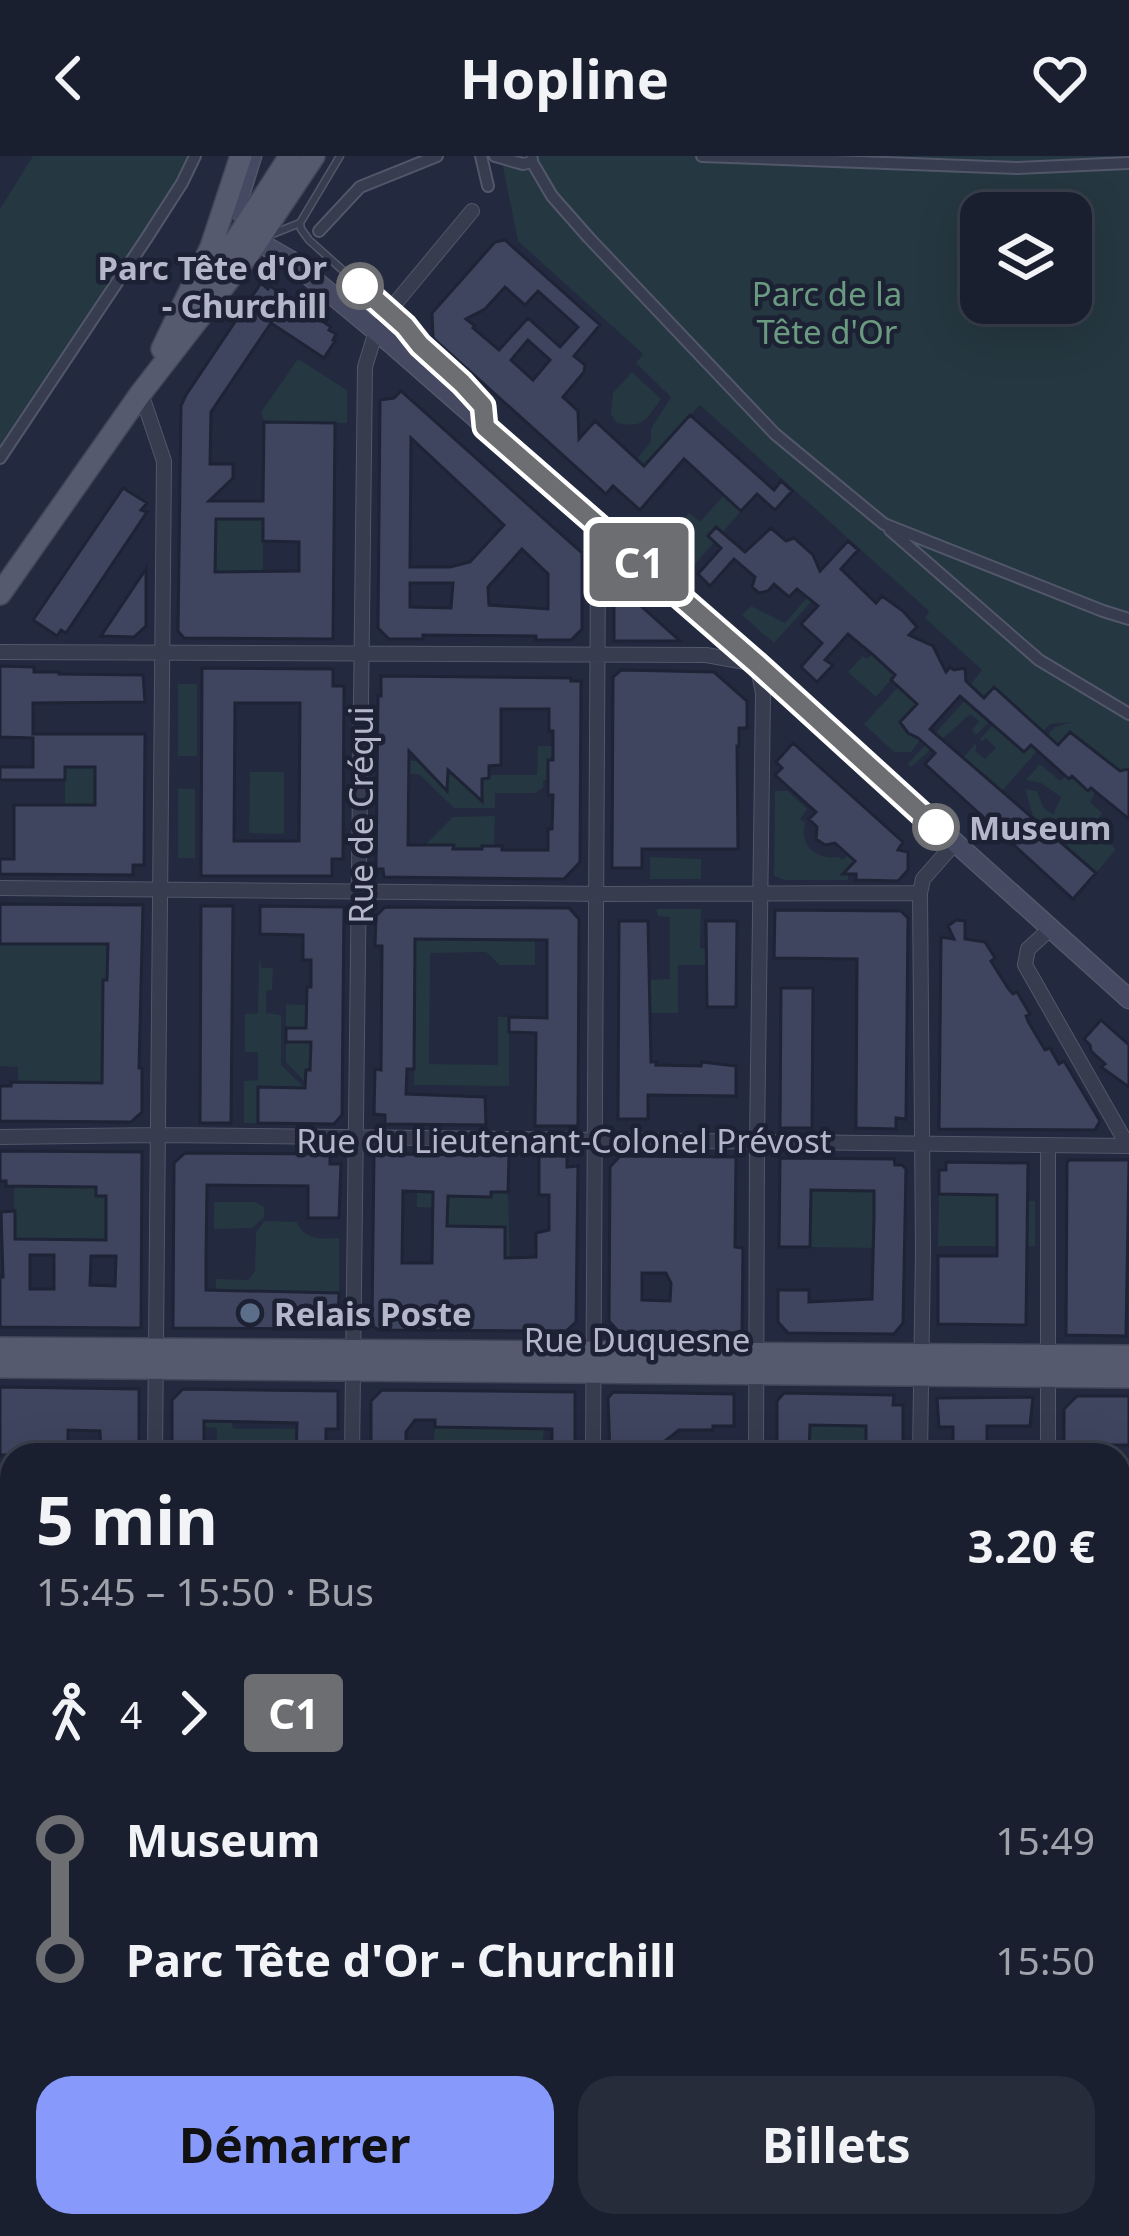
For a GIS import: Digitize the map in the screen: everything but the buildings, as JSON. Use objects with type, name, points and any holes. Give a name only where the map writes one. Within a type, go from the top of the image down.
[{"type":"main road","points":[[141,392],[212,248],[241,156]]},
{"type":"main road","points":[[252,156],[238,197],[251,231],[376,331],[757,664],[1129,999]]},
{"type":"main road","points":[[251,231],[290,156]]},
{"type":"main road","points":[[0,594],[251,231],[314,156]]},
{"type":"main road","name":"Rue Duquesne","points":[[0,1348],[157,1359]]},
{"type":"main road","name":"Rue Duquesne","points":[[0,1367],[157,1359],[1046,1365],[1129,1356]]},
{"type":"main road","name":"Rue Duquesne","points":[[1046,1365],[1129,1377]]},
{"type":"street","points":[[0,458],[146,239],[195,156]]},
{"type":"street","points":[[319,231],[360,187],[437,156]]},
{"type":"street","points":[[481,156],[488,186]]},
{"type":"street","points":[[495,156],[523,164],[532,159],[553,196],[589,238],[775,434],[1039,660],[1129,714]]},
{"type":"street","points":[[702,156],[1017,168],[1129,163]]},
{"type":"street","name":"Rue de Créqui","points":[[352,1443],[365,367],[376,331],[389,311],[472,211]]},
{"type":"street","points":[[141,392],[164,461],[155,1443]]},
{"type":"street","points":[[884,524],[1129,619]]},
{"type":"street","points":[[593,1443],[598,563],[617,544]]},
{"type":"street","points":[[0,652],[706,655],[757,664],[764,693],[756,1443]]},
{"type":"street","points":[[920,1443],[920,893],[923,879],[955,844]]},
{"type":"street","points":[[0,888],[920,893]]},
{"type":"street","points":[[1050,929],[1028,949],[1025,965],[1128,1146]]},
{"type":"street","name":"Rue du Lieutenant-Colonel Prévost","points":[[0,1137],[1128,1146]]},
{"type":"street","points":[[1048,1146],[1048,1443]]},
{"type":"lane","points":[[340,156],[300,223],[301,229],[483,406],[485,427]]},
{"type":"lane","points":[[251,231],[300,223]]},
{"type":"green space","points":[[33,156],[195,156],[0,458],[0,209]]},
{"type":"green space","name":"Parc de la Tête d'Or","points":[[512,156],[1129,156],[1129,769],[1103,798],[1095,792],[1090,802],[1102,813],[1103,829],[1116,849],[1096,873],[1033,816],[1025,789],[1037,791],[1043,807],[1053,815],[1061,797],[1041,783],[1026,780],[1040,764],[1060,781],[1072,776],[1088,791],[1112,765],[1070,732],[1046,758],[1037,751],[971,821],[998,790],[963,758],[975,744],[975,751],[985,759],[996,748],[986,738],[980,739],[992,726],[1024,752],[1039,735],[1044,739],[1055,727],[1072,722],[1050,724],[1043,731],[994,687],[975,708],[989,722],[976,735],[972,730],[979,721],[970,714],[911,767],[908,764],[975,689],[970,685],[982,670],[925,618],[929,611],[700,405],[644,466],[637,459],[651,442],[651,429],[671,397],[636,363],[643,354],[518,241],[503,167]]},
{"type":"green space","points":[[298,359],[347,390],[347,423],[264,422],[261,412]]},
{"type":"green space","points":[[632,372],[661,399],[648,417],[626,425],[611,415],[613,393]]},
{"type":"green space","points":[[724,495],[741,511],[691,569],[662,543],[689,513],[700,522]]},
{"type":"green space","points":[[216,519],[263,519],[263,572],[215,572]]},
{"type":"green space","points":[[830,560],[841,569],[774,643],[742,615],[751,606],[785,623],[830,571]]},
{"type":"green space","points":[[873,653],[895,675],[876,697],[848,672],[863,656],[867,659]]},
{"type":"green space","points":[[903,682],[925,704],[901,722],[920,740],[911,752],[894,752],[864,724]]},
{"type":"green space","points":[[178,684],[197,684],[197,756],[178,756]]},
{"type":"green space","points":[[538,746],[553,746],[543,788],[535,793],[495,793],[495,808],[454,808],[419,774],[409,774],[409,761],[437,761],[438,774],[482,775],[483,779],[537,775]]},
{"type":"green space","points":[[65,767],[107,767],[95,805],[65,805]]},
{"type":"green space","points":[[250,772],[284,772],[284,834],[249,833]]},
{"type":"green space","points":[[178,789],[195,789],[195,858],[178,858]]},
{"type":"green space","points":[[775,791],[788,791],[807,809],[800,819],[812,850],[843,860],[855,847],[862,853],[848,868],[848,880],[774,876]]},
{"type":"green space","points":[[495,816],[494,846],[425,845],[453,817]]},
{"type":"green space","points":[[650,857],[701,859],[701,879],[650,879]]},
{"type":"green space","points":[[656,909],[701,909],[700,948],[707,949],[707,965],[678,965],[678,1013],[651,1013],[648,980],[670,979],[670,917],[658,916]]},
{"type":"green space","points":[[412,937],[535,940],[535,965],[500,965],[486,952],[430,953],[429,1064],[498,1065],[498,1017],[509,1017],[509,1086],[414,1085]]},
{"type":"green space","points":[[106,940],[110,948],[102,1083],[18,1082],[18,1067],[0,1066],[0,944],[103,944]]},
{"type":"green space","points":[[259,959],[262,968],[273,968],[266,1013],[281,1015],[281,1065],[305,1088],[259,1087],[258,1123],[244,1123],[244,1081],[258,1080],[258,1052],[245,1052],[245,1014],[258,1013]]},
{"type":"green space","points":[[286,1004],[306,1005],[306,1020],[311,1021],[310,1070],[306,1070],[305,1082],[286,1062]]},
{"type":"green space","points":[[417,1175],[490,1197],[491,1192],[508,1192],[510,1264],[447,1226],[447,1208],[417,1207]]},
{"type":"green space","points":[[14,1186],[96,1187],[96,1196],[106,1196],[106,1240],[15,1239]]},
{"type":"green space","points":[[811,1190],[874,1191],[874,1248],[810,1247]]},
{"type":"green space","points":[[939,1194],[997,1195],[998,1238],[1027,1238],[1028,1201],[1035,1201],[1035,1246],[938,1246]]},
{"type":"green space","points":[[214,1202],[255,1202],[264,1207],[264,1217],[252,1228],[214,1229]]},
{"type":"green space","points":[[265,1221],[297,1222],[309,1235],[339,1238],[339,1293],[216,1290],[216,1279],[248,1280],[255,1271],[256,1232]]},
{"type":"green space","points":[[205,1421],[232,1422],[233,1429],[296,1429],[296,1443],[217,1443],[217,1428],[204,1427]]},
{"type":"green space","points":[[809,1423],[873,1426],[867,1443],[809,1443]]},
{"type":"green space","points":[[435,1427],[544,1429],[542,1443],[433,1443]]},
{"type":"bus line","name":"C1","points":[[360,286],[483,406],[485,427],[936,827]]},
{"type":"place","name":"Parc Tête d'Or - Churchill","points":[[360,286]]},
{"type":"place","name":"Museum","points":[[936,827]]},
{"type":"place","name":"Relais Poste","points":[[250,1313]]}]
